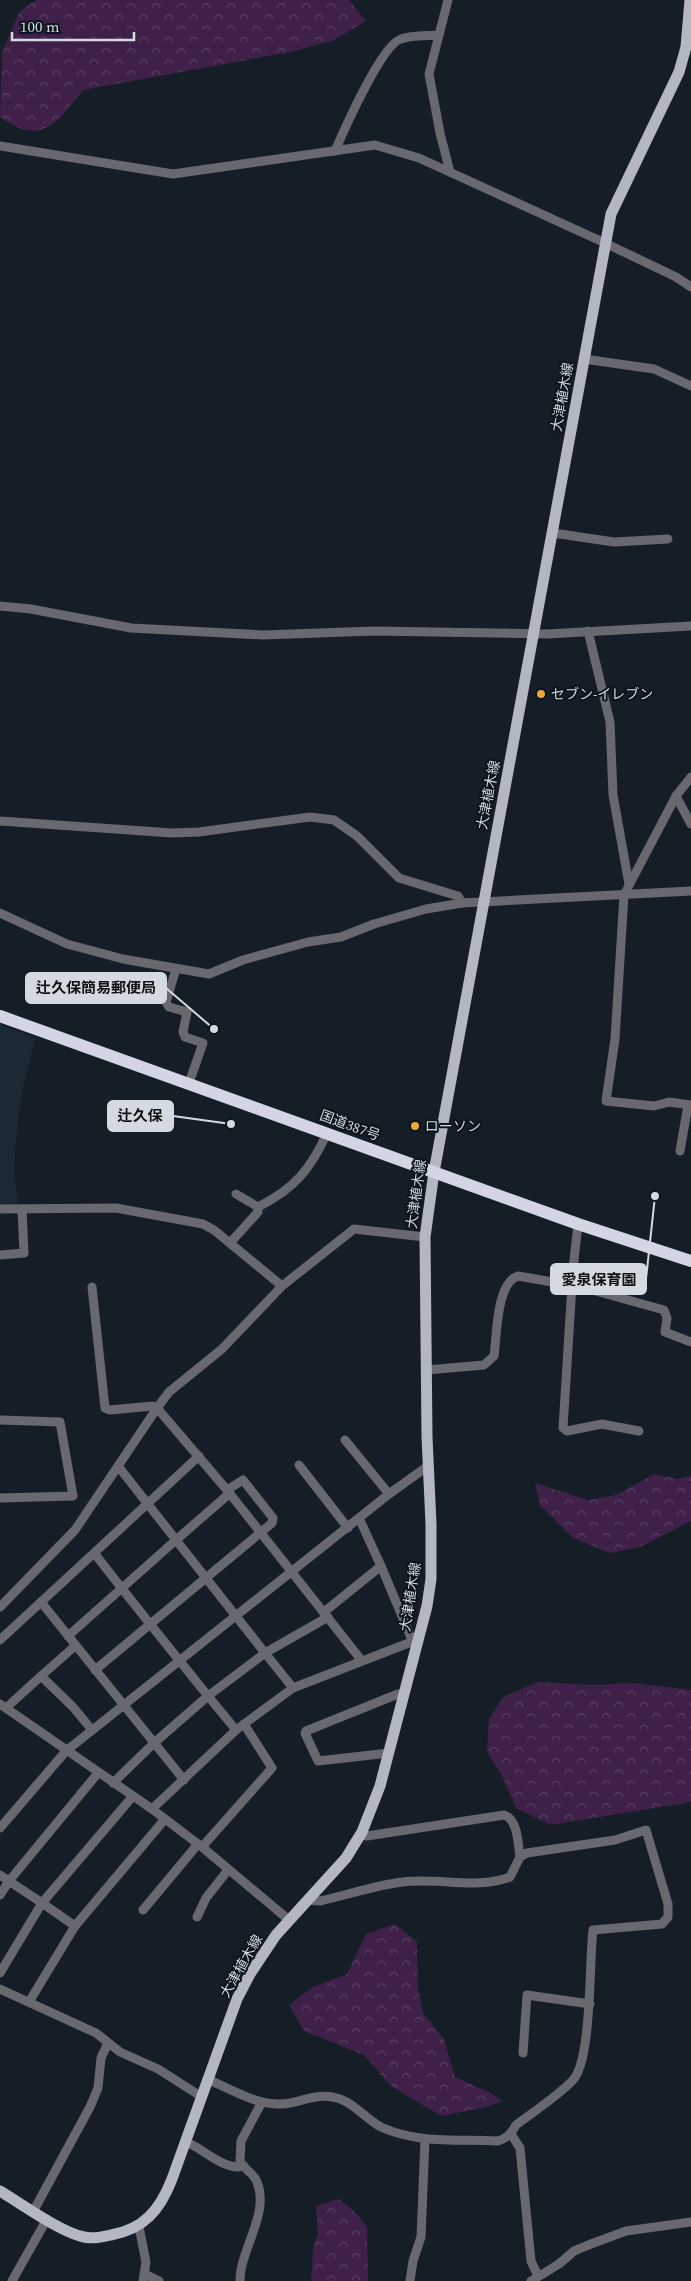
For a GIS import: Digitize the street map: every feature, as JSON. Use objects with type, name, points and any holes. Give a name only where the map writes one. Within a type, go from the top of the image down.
[{"type":"highway","name":"国道387号","points":[[0,1016],[578,1224],[691,1261]]},
{"type":"main road","name":"大津植木線","points":[[0,2191],[47,2219],[84,2237],[97,2238],[115,2235],[139,2227],[152,2216],[165,2196],[209,2080],[237,1999],[264,1951],[346,1858],[361,1835],[372,1810],[404,1694],[415,1640],[431,1579],[432,1524],[428,1466],[425,1237],[434,1172],[611,214],[673,86],[689,48],[690,0]]},
{"type":"street","points":[[448,0],[429,74],[440,133],[450,172]]},
{"type":"street","points":[[335,151],[365,88],[391,45],[398,39],[439,35]]},
{"type":"street","points":[[0,146],[174,174],[375,145],[420,158],[676,277],[691,288]]},
{"type":"street","points":[[584,358],[654,369],[691,386]]},
{"type":"street","points":[[552,533],[614,542],[668,539]]},
{"type":"street","points":[[0,606],[161,631],[263,635],[374,631],[534,634],[691,626]]},
{"type":"street","points":[[588,631],[610,722],[613,795],[629,885]]},
{"type":"street","points":[[678,1150],[687,1105],[669,1102],[654,1106],[606,1101],[614,1039],[624,895],[676,796],[690,780]]},
{"type":"street","points":[[676,796],[691,824]]},
{"type":"street","points":[[0,821],[172,833],[199,832],[310,817],[334,820],[357,836],[399,878],[458,896],[462,902]]},
{"type":"street","points":[[0,913],[67,944],[176,969],[209,974],[243,960],[308,942],[341,937],[374,924],[426,909],[462,902],[494,902],[691,891]]},
{"type":"street","points":[[176,969],[166,1002],[168,1007],[187,1012],[183,1032],[185,1037],[203,1043],[189,1083]]},
{"type":"street","points":[[230,1243],[258,1212],[258,1208],[276,1198],[308,1170],[327,1133]]},
{"type":"street","points":[[236,1194],[258,1208]]},
{"type":"street","points":[[0,1209],[116,1208],[203,1224],[230,1243],[282,1286]]},
{"type":"street","points":[[0,1255],[24,1253],[22,1209]]},
{"type":"street","points":[[578,1224],[574,1252],[563,1428],[567,1431],[602,1424],[639,1431]]},
{"type":"street","points":[[0,1607],[75,1530],[156,1408],[169,1392],[222,1349],[282,1286],[354,1229],[425,1237]]},
{"type":"street","points":[[426,1370],[484,1365],[491,1361],[494,1356],[502,1291],[512,1278],[523,1276],[573,1285],[664,1310],[667,1318],[665,1332],[691,1342]]},
{"type":"street","points":[[92,1287],[105,1408],[110,1410],[152,1406],[156,1408],[229,1492],[362,1661]]},
{"type":"street","points":[[0,1420],[60,1422],[73,1496],[0,1498]]},
{"type":"street","points":[[345,1440],[389,1494]]},
{"type":"street","points":[[0,1640],[199,1456]]},
{"type":"street","points":[[299,1465],[348,1528]]},
{"type":"street","points":[[118,1466],[293,1688]]},
{"type":"street","points":[[0,1828],[66,1751],[389,1494],[428,1466]]},
{"type":"street","points":[[68,1636],[243,1480],[267,1510],[273,1518],[272,1523],[94,1670]]},
{"type":"street","points":[[152,1809],[236,1730],[293,1688],[415,1640],[359,1518]]},
{"type":"street","points":[[95,1554],[236,1730]]},
{"type":"street","points":[[113,1783],[154,1743],[208,1696],[265,1653],[326,1614],[381,1566]]},
{"type":"street","points":[[41,1602],[184,1780]]},
{"type":"street","points":[[75,1646],[3,1706],[152,1809],[200,1845],[290,1920]]},
{"type":"street","points":[[41,1676],[73,1707],[92,1730]]},
{"type":"street","points":[[388,1753],[318,1761],[305,1733],[373,1704],[404,1694]]},
{"type":"street","points":[[143,1910],[200,1845],[272,1768],[244,1724]]},
{"type":"street","points":[[0,1895],[9,1881],[98,1773]]},
{"type":"street","points":[[0,1973],[42,1903],[133,1796]]},
{"type":"street","points":[[308,1900],[320,1901],[402,1882],[428,1880],[494,1883],[510,1877],[520,1856],[514,1822],[510,1816],[504,1815],[367,1836],[361,1835]]},
{"type":"street","points":[[29,2002],[75,1926],[165,1819]]},
{"type":"street","points":[[209,2080],[262,2102],[287,2103],[312,2096],[339,2098],[378,2125],[397,2134],[425,2139],[498,2141],[511,2134],[516,2125],[573,2080],[581,2063],[590,2004],[590,1953],[593,1930],[662,1924],[668,1917],[668,1904],[653,1847],[646,1830],[616,1840],[527,1853],[520,1856]]},
{"type":"street","points":[[197,1916],[206,1898],[228,1870]]},
{"type":"street","points":[[0,1875],[75,1926]]},
{"type":"street","points":[[0,1989],[96,2032],[108,2044],[120,2052],[158,2069],[202,2097]]},
{"type":"street","points":[[523,2053],[527,1996],[590,2004]]},
{"type":"street","points":[[34,2210],[90,2107],[98,2088],[101,2058],[108,2044]]},
{"type":"street","points":[[240,2281],[257,2215],[259,2193],[255,2178],[244,2166],[240,2158],[241,2141],[262,2102]]},
{"type":"street","points":[[511,2134],[520,2148],[530,2261],[535,2279],[559,2264],[574,2251],[626,2231],[691,2222]]},
{"type":"street","points":[[410,2281],[413,2261],[421,2237],[425,2139]]},
{"type":"street","points":[[186,2142],[222,2162],[236,2167],[244,2166]]},
{"type":"street","points":[[12,2281],[47,2219]]},
{"type":"street","points":[[139,2227],[146,2262],[144,2278],[159,2281]]},
{"type":"shaded area","points":[[0,1025],[36,1038],[25,1078],[18,1118],[14,1166],[18,1205],[0,1205]]},
{"type":"green space","points":[[36,0],[349,0],[366,21],[332,41],[290,52],[83,90],[65,112],[48,127],[38,130],[27,130],[15,126],[0,117],[2,53],[19,12]]},
{"type":"green space","points":[[654,1474],[677,1479],[691,1476],[691,1521],[640,1547],[610,1553],[573,1538],[540,1505],[535,1483],[588,1500],[616,1495]]},
{"type":"green space","points":[[538,1682],[593,1685],[635,1683],[691,1690],[691,1802],[551,1825],[516,1808],[502,1776],[487,1752],[489,1719],[503,1697]]},
{"type":"green space","points":[[395,1924],[417,1942],[418,1988],[423,2013],[444,2039],[455,2077],[491,2093],[502,2101],[487,2107],[441,2116],[391,2086],[364,2055],[304,2031],[289,2005],[313,1987],[347,1974],[366,1934]]},
{"type":"green space","points":[[339,2199],[357,2214],[367,2227],[368,2281],[311,2281],[313,2249],[318,2233],[316,2206]]},
{"type":"place","name":"セブン-イレブン","points":[[541,694]]},
{"type":"place","name":"辻久保簡易郵便局","points":[[214,1029]]},
{"type":"place","name":"辻久保","points":[[231,1124]]},
{"type":"place","name":"ローソン","points":[[415,1126]]},
{"type":"place","name":"愛泉保育園","points":[[655,1196]]}]
